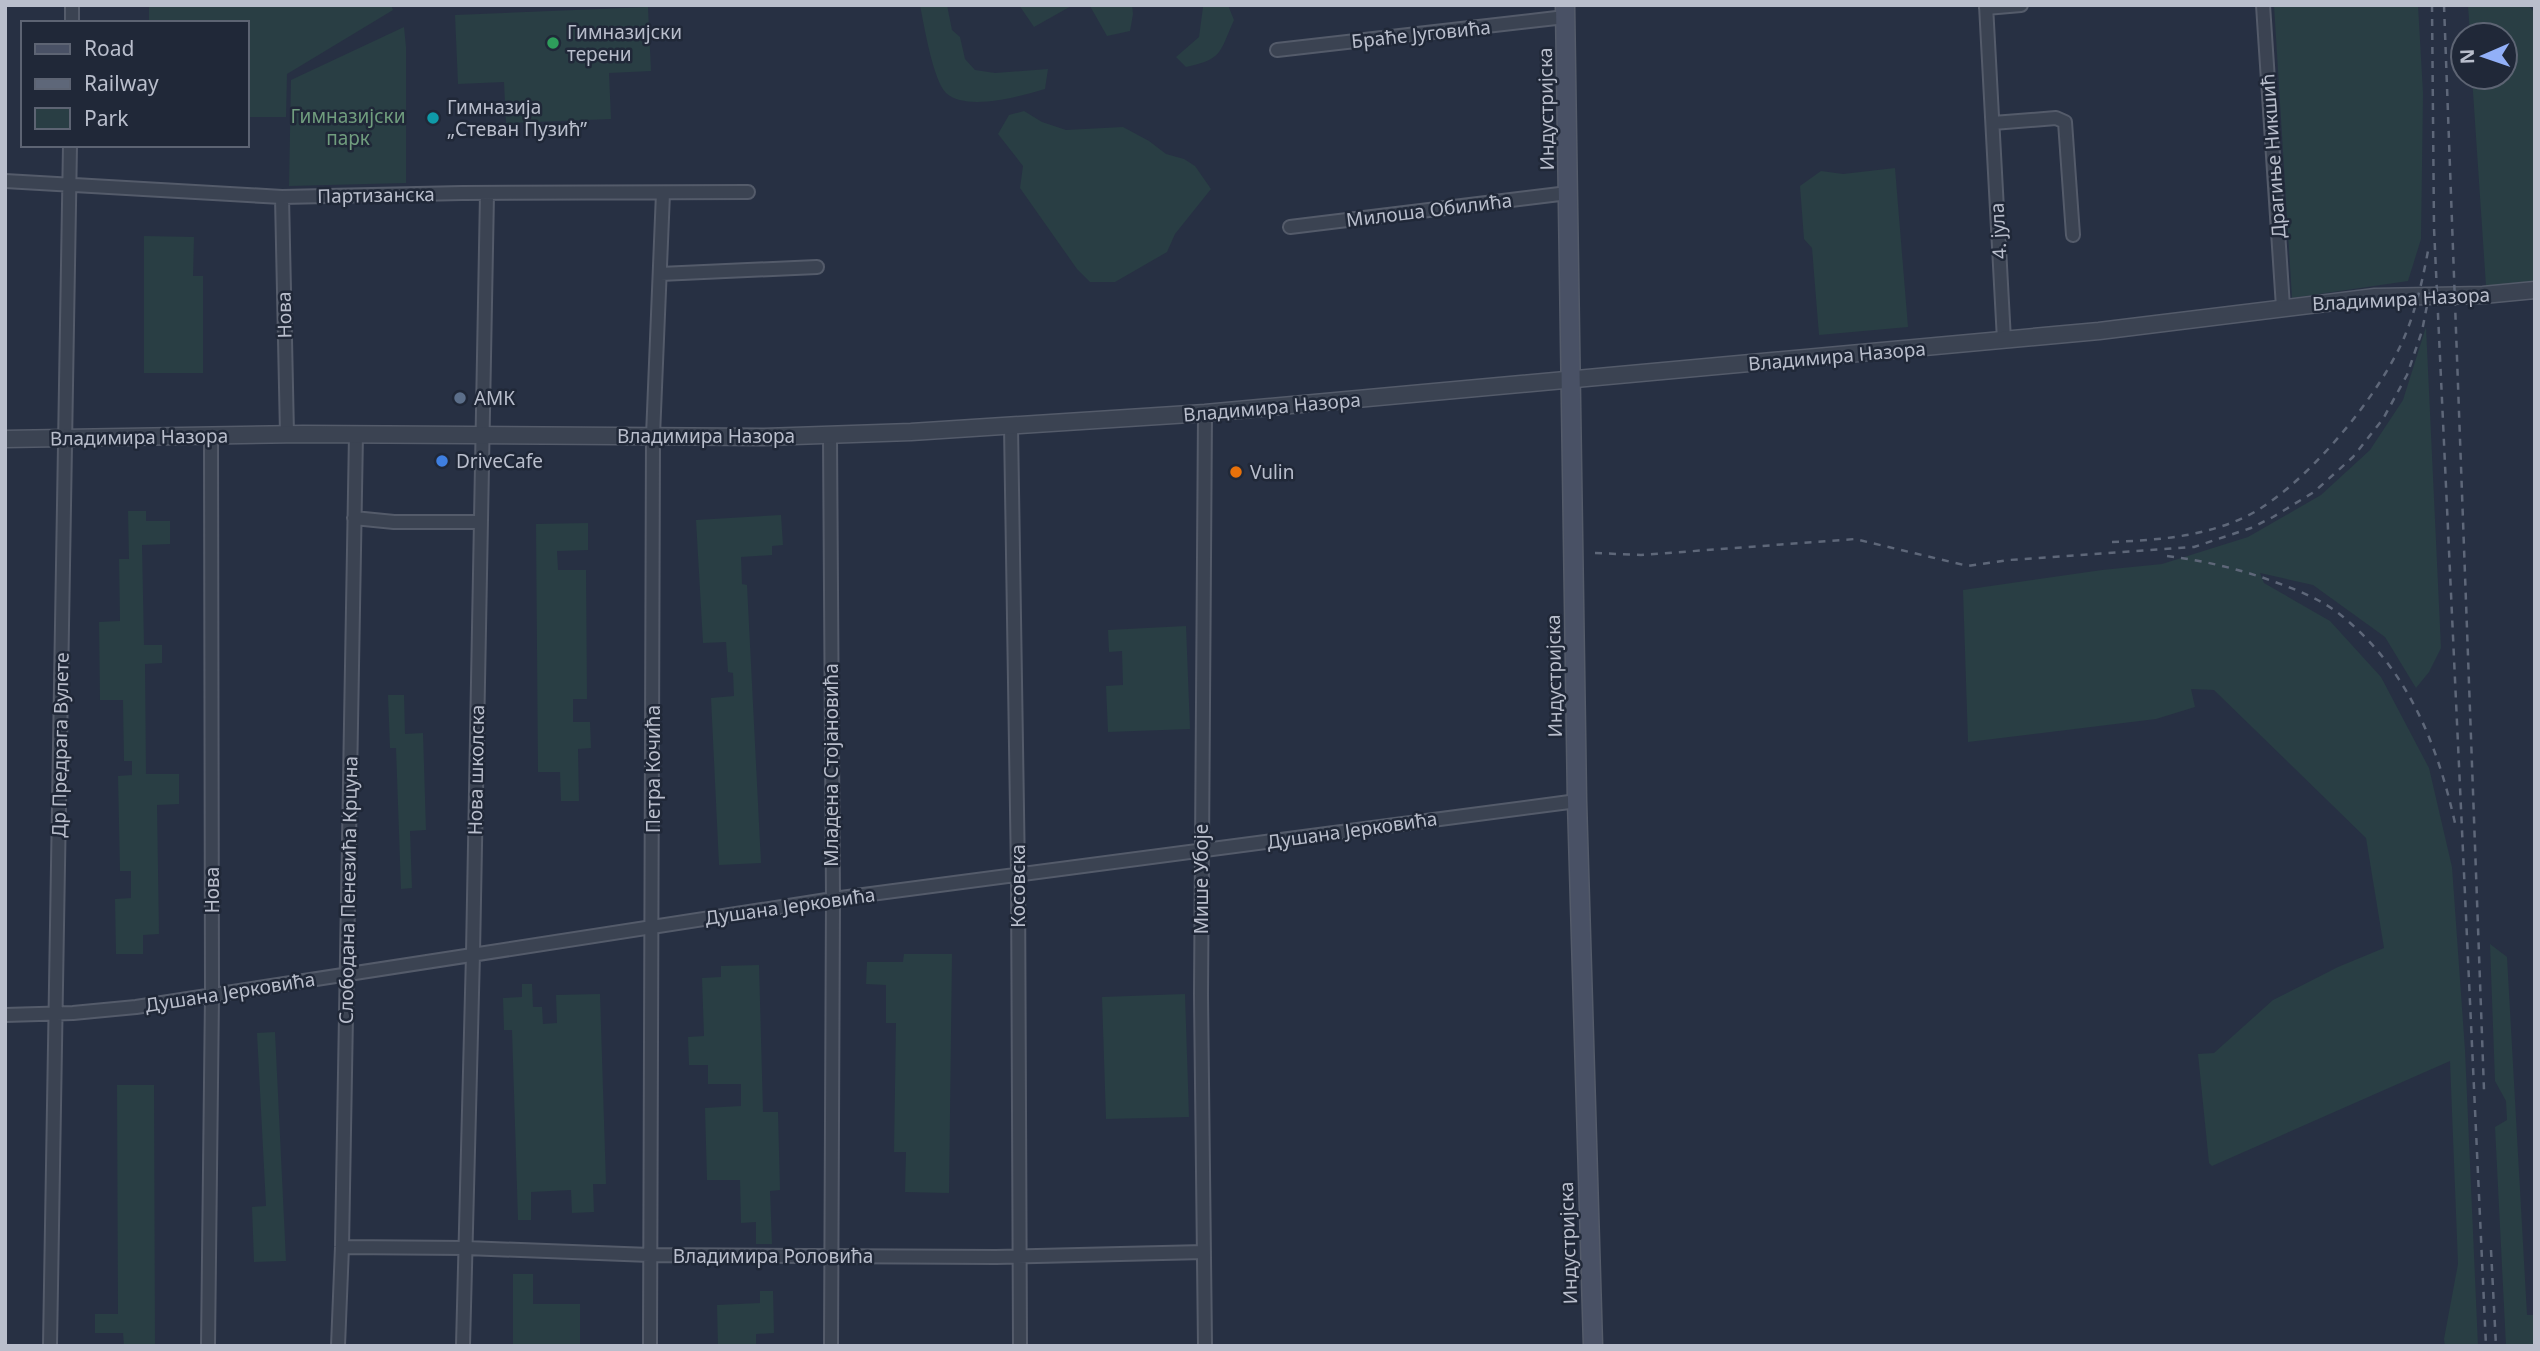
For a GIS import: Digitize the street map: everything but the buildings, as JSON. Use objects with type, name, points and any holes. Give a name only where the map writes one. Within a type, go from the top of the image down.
[{"type":"main road","name":"Индустријска","points":[[1565,11],[1577,801],[1593,1346]]},
{"type":"street","points":[[1986,7],[2021,5]]},
{"type":"street","name":"Драгиње Никшић","points":[[2263,5],[2283,307]]},
{"type":"street","name":"4. јула","points":[[1986,7],[2004,340]]},
{"type":"street","name":"Браће Југовића","points":[[1277,50],[1565,11]]},
{"type":"street","points":[[1993,123],[2056,118],[2065,122],[2073,235]]},
{"type":"street","name":"Др Предрага Вулете","points":[[50,1346],[70,147]]},
{"type":"street","name":"Партизанска","points":[[5,181],[282,197],[748,192]]},
{"type":"street","name":"Петра Кочића","points":[[650,1346],[653,436],[663,192]]},
{"type":"street","name":"Милоша Обилића","points":[[1290,227],[1568,193]]},
{"type":"street","name":"Нова школска","points":[[463,1346],[487,194]]},
{"type":"street","name":"Нова","points":[[282,197],[287,434]]},
{"type":"street","points":[[660,274],[817,267]]},
{"type":"street","name":"Владимира Назора","points":[[5,439],[287,434],[830,436],[1011,426],[1205,413],[2004,340],[2375,297],[2483,295],[2535,290]]},
{"type":"street","name":"Мише Убоје","points":[[1205,413],[1201,850],[1205,1346]]},
{"type":"street","name":"Косовска","points":[[1011,426],[1018,874],[1020,1346]]},
{"type":"street","name":"Слободана Пенезића Крцуна","points":[[338,1346],[356,434]]},
{"type":"street","name":"Нова","points":[[208,1346],[212,995],[211,435]]},
{"type":"street","name":"Младена Стојановића","points":[[830,436],[833,899],[831,1346]]},
{"type":"street","points":[[354,518],[394,522],[479,522]]},
{"type":"street","name":"Душана Јерковића","points":[[5,1015],[117,1009],[833,899],[1577,801]]},
{"type":"street","name":"Владимира Роловића","points":[[342,1247],[466,1248],[650,1255],[1019,1256],[1204,1252]]},
{"type":"green space","points":[[149,5],[391,5],[393,10],[287,74],[286,117],[248,117],[248,21],[149,21]]},
{"type":"green space","points":[[920,5],[947,5],[952,30],[960,37],[965,59],[975,70],[995,73],[1048,69],[1045,89],[980,102],[955,99],[946,93],[933,65]]},
{"type":"green space","points":[[1019,5],[1073,5],[1034,27]]},
{"type":"green space","points":[[1084,5],[1132,5],[1130,31],[1107,36],[1090,6]]},
{"type":"green space","points":[[1201,5],[1228,5],[1234,20],[1218,53],[1207,61],[1186,67],[1176,57],[1199,37],[1203,7]]},
{"type":"green space","points":[[2274,5],[2418,5],[2423,93],[2421,239],[2408,281],[2292,298]]},
{"type":"green space","points":[[2468,5],[2528,5],[2535,13],[2535,284],[2486,286],[2473,91],[2519,91],[2519,21],[2469,21]]},
{"type":"green space","name":"Гимназијски терени","points":[[648,7],[651,71],[609,73],[611,119],[506,123],[504,82],[458,84],[455,15]]},
{"type":"green space","name":"Гимназијски парк","points":[[404,27],[406,183],[289,186],[291,80]]},
{"type":"green space","points":[[1024,111],[1042,122],[1066,130],[1123,127],[1166,154],[1184,159],[1195,166],[1211,189],[1175,234],[1167,252],[1115,282],[1090,282],[1077,269],[1020,188],[1023,166],[998,134],[1009,115]]},
{"type":"green space","points":[[1895,168],[1908,327],[1819,335],[1812,248],[1804,239],[1800,186],[1821,171],[1843,174]]},
{"type":"green space","points":[[144,236],[194,237],[193,276],[203,276],[203,373],[144,373]]},
{"type":"green space","points":[[2426,327],[2441,648],[2429,672],[2416,688],[2385,637],[2313,585],[2260,573],[2264,583],[2330,621],[2381,677],[2429,768],[2452,867],[2465,1050],[2478,1346],[2445,1346],[2444,1339],[2458,1264],[2450,1061],[2212,1166],[2209,1163],[2198,1054],[2214,1053],[2273,1000],[2338,967],[2384,948],[2366,838],[2214,690],[2191,689],[2195,707],[2156,719],[1968,742],[1963,590],[2162,564],[2248,537],[2321,495],[2370,450],[2403,400]]},
{"type":"green space","points":[[128,511],[146,511],[146,521],[170,521],[170,544],[142,545],[144,645],[162,645],[162,663],[145,664],[146,774],[179,774],[179,804],[157,805],[159,934],[143,935],[143,954],[116,954],[115,899],[131,898],[131,871],[120,871],[118,776],[132,775],[132,761],[124,761],[123,700],[100,700],[99,622],[120,621],[119,559],[129,559]]},
{"type":"green space","points":[[781,515],[783,545],[772,546],[772,555],[741,557],[742,584],[747,585],[761,863],[719,865],[711,698],[734,696],[733,673],[728,672],[726,642],[703,643],[696,520]]},
{"type":"green space","points":[[588,523],[588,550],[557,551],[558,570],[586,570],[587,699],[573,699],[573,722],[590,722],[591,748],[578,749],[579,801],[561,801],[560,772],[538,772],[536,524]]},
{"type":"green space","points":[[1186,626],[1190,729],[1108,732],[1106,686],[1123,685],[1122,651],[1109,652],[1108,630]]},
{"type":"green space","points":[[388,695],[404,695],[405,734],[423,733],[426,830],[410,831],[412,888],[401,889],[396,748],[390,748]]},
{"type":"green space","points":[[2490,944],[2507,957],[2527,1315],[2535,1315],[2535,1346],[2506,1346],[2495,1127],[2507,1120],[2506,1101],[2495,1081]]},
{"type":"green space","points":[[904,954],[952,954],[949,1193],[905,1192],[906,1152],[894,1152],[896,1023],[886,1023],[886,985],[866,984],[867,962],[903,962]]},
{"type":"green space","points":[[759,965],[763,1112],[778,1112],[780,1190],[770,1191],[772,1244],[756,1244],[756,1222],[741,1223],[740,1180],[707,1180],[705,1108],[741,1106],[741,1084],[708,1084],[708,1065],[689,1065],[688,1037],[704,1036],[702,978],[721,977],[721,966]]},
{"type":"green space","points":[[522,984],[532,984],[533,1007],[542,1007],[543,1024],[557,1023],[556,995],[600,994],[606,1184],[593,1184],[594,1212],[572,1213],[571,1190],[531,1192],[531,1220],[518,1220],[512,1030],[504,1030],[503,998],[522,997]]},
{"type":"green space","points":[[1185,994],[1189,1117],[1106,1119],[1102,997]]},
{"type":"green space","points":[[275,1032],[286,1261],[254,1262],[252,1207],[266,1206],[257,1033]]},
{"type":"green space","points":[[117,1085],[154,1085],[155,1346],[124,1346],[123,1333],[95,1333],[95,1314],[118,1314]]},
{"type":"green space","points":[[513,1274],[533,1274],[533,1304],[580,1304],[580,1346],[513,1346]]},
{"type":"green space","points":[[760,1291],[773,1291],[774,1333],[756,1334],[756,1346],[718,1346],[717,1305],[760,1303]]},
{"type":"railway","points":[[2432,5],[2434,228],[2486,1346]]},
{"type":"railway","points":[[2444,5],[2484,1090]]},
{"type":"railway","points":[[2112,542],[2179,536],[2243,518],[2266,505],[2314,464],[2359,411],[2395,357],[2414,312],[2429,245]]},
{"type":"railway","points":[[1595,553],[1641,555],[1855,539],[1968,566],[2009,560],[2194,547],[2251,528],[2273,517],[2314,492],[2353,457],[2383,419],[2407,375],[2422,331],[2430,290]]},
{"type":"railway","points":[[2167,556],[2226,567],[2293,589],[2333,609],[2365,637],[2402,684],[2416,710],[2439,764],[2455,823]]},
{"type":"railway","points":[[2491,1250],[2496,1346]]},
{"type":"place","name":"Гимназијски терени","points":[[553,43]]},
{"type":"place","name":"Гимназија „Стеван Пузић”","points":[[433,118]]},
{"type":"place","name":"АМК","points":[[460,398]]},
{"type":"place","name":"DriveCafe","points":[[442,461]]},
{"type":"place","name":"Vulin","points":[[1236,472]]}]
